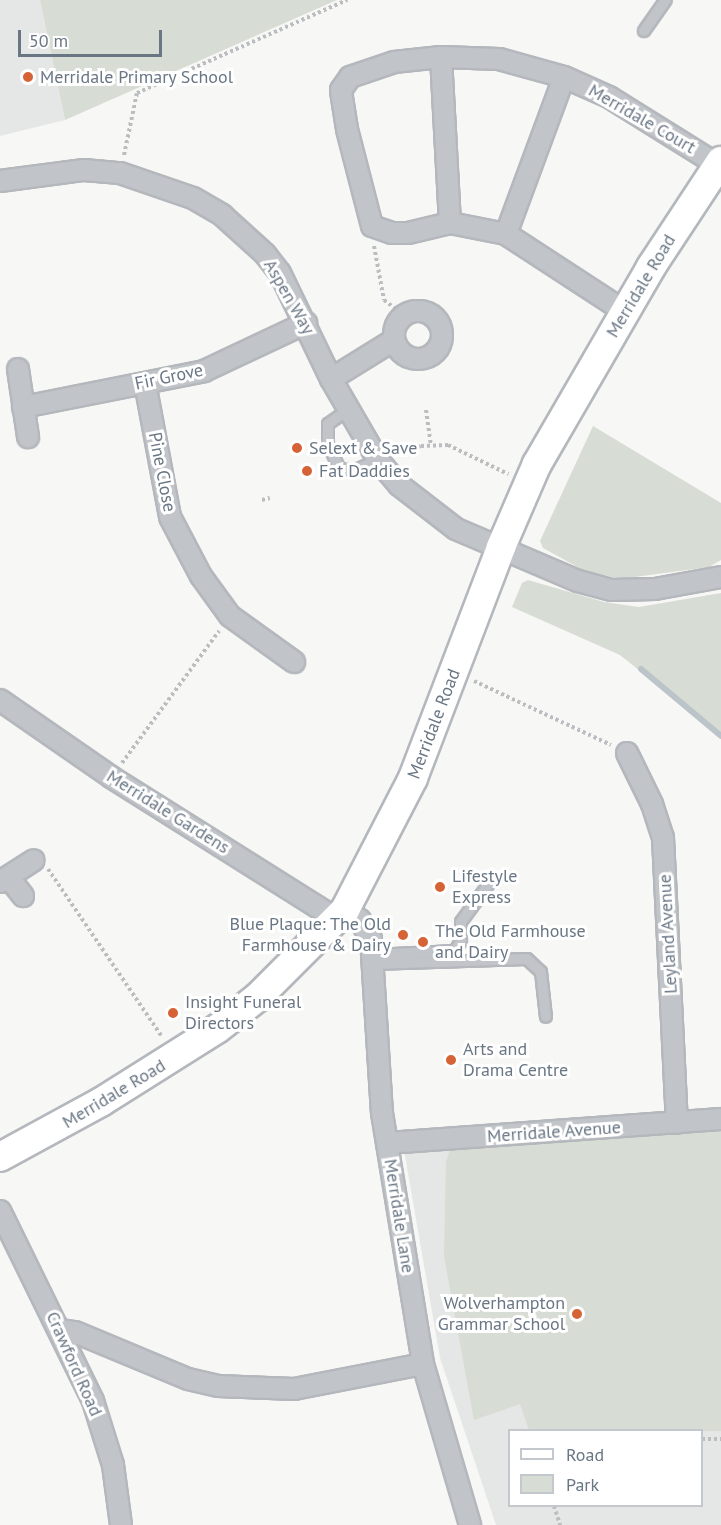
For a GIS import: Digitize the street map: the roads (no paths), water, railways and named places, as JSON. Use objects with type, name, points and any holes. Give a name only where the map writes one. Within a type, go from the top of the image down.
[{"type":"street","name":"Merridale Court","points":[[450,223],[408,233],[380,231],[372,226],[365,208],[341,90],[350,77],[369,68],[441,57],[499,59],[564,76],[609,97],[720,163]]},
{"type":"street","points":[[441,57],[450,223],[506,234],[624,311]]},
{"type":"street","name":"Merridale Court","points":[[506,234],[564,76]]},
{"type":"street","name":"Merridale Road","points":[[0,1157],[176,1057],[258,997],[342,915],[413,778],[527,485],[624,311],[720,163]]},
{"type":"street","name":"Aspen Way","points":[[0,182],[84,170],[120,173],[193,198],[222,215],[265,254],[306,323],[331,379],[378,460],[422,506],[456,529],[578,581],[612,590],[655,589],[721,577]]},
{"type":"street","points":[[418,310],[434,316],[442,331],[439,347],[418,359],[402,354],[394,340],[395,326],[404,315],[418,310]]},
{"type":"street","name":"Fir Grove","points":[[23,407],[204,371],[306,323]]},
{"type":"street","points":[[331,379],[394,340]]},
{"type":"street","points":[[18,369],[28,437]]},
{"type":"street","name":"Pine Close","points":[[145,383],[170,517],[201,576],[230,616],[294,662]]},
{"type":"street","name":"Merridale Gardens","points":[[0,700],[111,777],[342,915]]},
{"type":"street","name":"Leyland Avenue","points":[[627,753],[652,804],[663,838],[677,1123]]},
{"type":"street","points":[[23,896],[4,880],[34,860]]},
{"type":"street","name":"Merridale Lane","points":[[342,915],[366,929],[374,960],[387,1143],[423,1364],[470,1525]]},
{"type":"street","name":"Merridale Avenue","points":[[387,1143],[721,1119]]},
{"type":"street","name":"Crawford Road","points":[[0,1211],[60,1330],[106,1438],[121,1525]]},
{"type":"street","points":[[60,1330],[75,1332],[188,1379],[218,1386],[294,1389],[423,1364]]},
{"type":"lane","points":[[644,31],[666,0]]},
{"type":"lane","points":[[348,410],[328,424],[328,444],[340,470],[358,469],[378,460]]},
{"type":"lane","points":[[374,960],[455,951],[460,941],[461,922],[491,881]]},
{"type":"lane","points":[[374,960],[527,960],[541,972],[546,1017]]},
{"type":"waterway","points":[[641,669],[721,736]]},
{"type":"place","name":"Merridale Primary School","points":[[28,77]]},
{"type":"place","name":"Selext & Save","points":[[297,448]]},
{"type":"place","name":"Fat Daddies","points":[[307,471]]},
{"type":"place","name":"Lifestyle Express","points":[[440,887]]},
{"type":"place","name":"Blue Plaque: The Old Farmhouse & Dairy","points":[[403,935]]},
{"type":"place","name":"The Old Farmhouse and Dairy","points":[[423,942]]},
{"type":"place","name":"Insight Funeral Directors","points":[[173,1013]]},
{"type":"place","name":"Arts and Drama Centre","points":[[451,1060]]},
{"type":"place","name":"Wolverhampton Grammar School","points":[[577,1314]]}]
